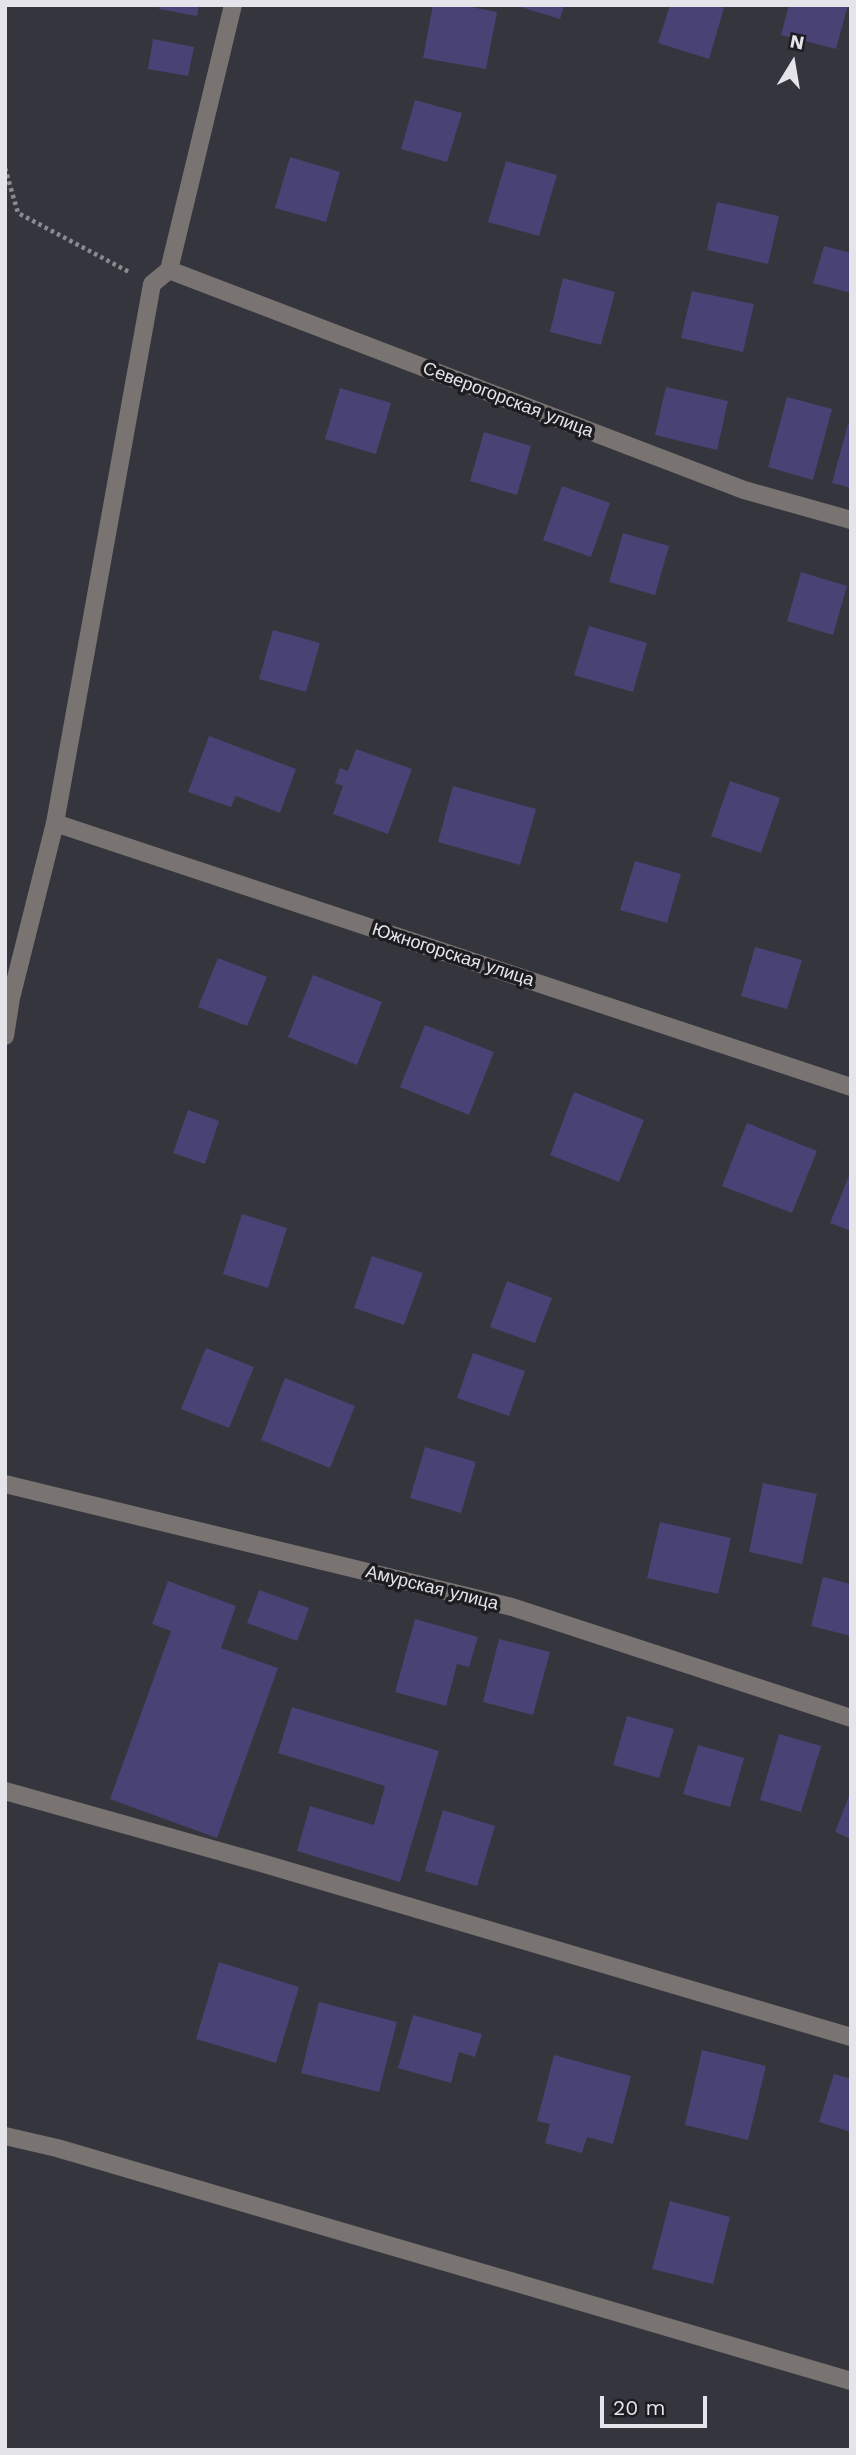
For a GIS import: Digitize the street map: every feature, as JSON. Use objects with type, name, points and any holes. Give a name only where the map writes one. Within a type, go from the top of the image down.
[{"type":"street","points":[[5,1036],[8,998],[55,823],[152,284],[169,270],[233,5]]},
{"type":"street","name":"Северогорская улица","points":[[169,270],[744,490],[851,520]]},
{"type":"street","name":"Южногорская улица","points":[[55,823],[851,1087]]},
{"type":"street","name":"Амурская улица","points":[[5,1484],[512,1607],[851,1718]]},
{"type":"street","points":[[5,1791],[851,2037]]},
{"type":"street","points":[[5,2136],[57,2148],[851,2381]]},
{"type":"path","points":[[5,168],[18,213],[152,284]]},
{"type":"building","points":[[160,5],[199,5],[197,16],[159,9]]},
{"type":"building","points":[[433,5],[461,5],[497,12],[486,69],[423,58]]},
{"type":"building","points":[[514,5],[564,5],[560,19]]},
{"type":"building","points":[[670,5],[715,5],[724,8],[709,59],[658,43]]},
{"type":"building","points":[[789,5],[848,5],[836,49],[781,35]]},
{"type":"building","points":[[153,39],[194,47],[188,76],[148,69]]},
{"type":"building","points":[[415,100],[462,113],[447,162],[401,149]]},
{"type":"building","points":[[290,157],[340,172],[326,222],[275,208]]},
{"type":"building","points":[[506,161],[557,175],[539,236],[488,222]]},
{"type":"building","points":[[717,202],[779,216],[768,264],[707,250]]},
{"type":"building","points":[[824,246],[851,253],[851,293],[813,283]]},
{"type":"building","points":[[563,278],[615,292],[601,345],[550,332]]},
{"type":"building","points":[[692,291],[754,304],[743,352],[681,338]]},
{"type":"building","points":[[666,387],[728,401],[717,450],[655,435]]},
{"type":"building","points":[[340,388],[391,403],[376,454],[325,439]]},
{"type":"building","points":[[787,397],[832,409],[813,480],[768,467]]},
{"type":"building","points":[[848,424],[851,425],[851,488],[832,483]]},
{"type":"building","points":[[484,432],[531,446],[517,495],[470,481]]},
{"type":"building","points":[[562,486],[610,503],[591,557],[543,540]]},
{"type":"building","points":[[623,533],[669,546],[655,595],[609,582]]},
{"type":"building","points":[[801,572],[847,586],[833,635],[787,621]]},
{"type":"building","points":[[589,626],[647,643],[633,692],[574,675]]},
{"type":"building","points":[[273,630],[320,643],[306,692],[259,679]]},
{"type":"building","points":[[209,736],[296,769],[280,813],[236,796],[231,807],[188,792]]},
{"type":"building","points":[[356,749],[412,769],[388,834],[333,814],[343,786],[335,783],[340,768],[348,771]]},
{"type":"building","points":[[730,781],[780,798],[761,853],[711,836]]},
{"type":"building","points":[[453,786],[536,809],[520,865],[438,842]]},
{"type":"building","points":[[635,861],[681,874],[667,923],[620,910]]},
{"type":"building","points":[[755,947],[802,960],[787,1009],[741,996]]},
{"type":"building","points":[[218,958],[267,977],[247,1026],[198,1007]]},
{"type":"building","points":[[313,975],[382,1002],[357,1065],[288,1037]]},
{"type":"building","points":[[425,1025],[494,1052],[469,1115],[400,1087]]},
{"type":"building","points":[[574,1092],[644,1120],[619,1182],[550,1155]]},
{"type":"building","points":[[188,1110],[219,1121],[205,1164],[173,1153]]},
{"type":"building","points":[[747,1123],[817,1151],[792,1213],[722,1186]]},
{"type":"building","points":[[851,1171],[851,1231],[830,1223]]},
{"type":"building","points":[[242,1214],[287,1228],[268,1288],[223,1274]]},
{"type":"building","points":[[372,1256],[423,1273],[404,1325],[354,1308]]},
{"type":"building","points":[[507,1281],[552,1298],[535,1343],[490,1327]]},
{"type":"building","points":[[206,1348],[254,1367],[229,1428],[181,1409]]},
{"type":"building","points":[[473,1353],[525,1371],[509,1416],[457,1398]]},
{"type":"building","points":[[285,1378],[355,1406],[330,1468],[261,1440]]},
{"type":"building","points":[[425,1447],[476,1462],[461,1513],[410,1498]]},
{"type":"building","points":[[763,1483],[817,1494],[802,1564],[749,1552]]},
{"type":"building","points":[[660,1522],[731,1538],[718,1594],[647,1578]]},
{"type":"building","points":[[823,1577],[851,1584],[851,1636],[811,1626]]},
{"type":"building","points":[[168,1581],[236,1606],[221,1648],[278,1668],[217,1838],[110,1799],[171,1631],[152,1624]]},
{"type":"building","points":[[259,1590],[309,1608],[297,1641],[247,1623]]},
{"type":"building","points":[[415,1619],[478,1637],[469,1667],[457,1664],[446,1706],[395,1692]]},
{"type":"building","points":[[499,1639],[550,1652],[533,1715],[483,1702]]},
{"type":"building","points":[[292,1707],[439,1751],[400,1882],[297,1851],[310,1806],[374,1825],[385,1786],[278,1753]]},
{"type":"building","points":[[627,1716],[674,1729],[659,1778],[613,1765]]},
{"type":"building","points":[[779,1734],[821,1746],[801,1812],[760,1800]]},
{"type":"building","points":[[698,1745],[744,1758],[730,1807],[683,1794]]},
{"type":"building","points":[[851,1791],[851,1839],[835,1832]]},
{"type":"building","points":[[443,1810],[495,1826],[477,1886],[425,1871]]},
{"type":"building","points":[[219,1962],[299,1987],[276,2063],[196,2039]]},
{"type":"building","points":[[319,2002],[397,2022],[379,2092],[301,2073]]},
{"type":"building","points":[[413,2015],[482,2034],[475,2057],[459,2052],[451,2083],[398,2068]]},
{"type":"building","points":[[702,2050],[766,2066],[748,2140],[685,2125]]},
{"type":"building","points":[[554,2055],[631,2076],[613,2144],[587,2137],[582,2153],[545,2143],[550,2124],[537,2121]]},
{"type":"building","points":[[834,2074],[851,2079],[851,2132],[819,2122]]},
{"type":"building","points":[[670,2201],[730,2217],[713,2284],[652,2269]]}]
